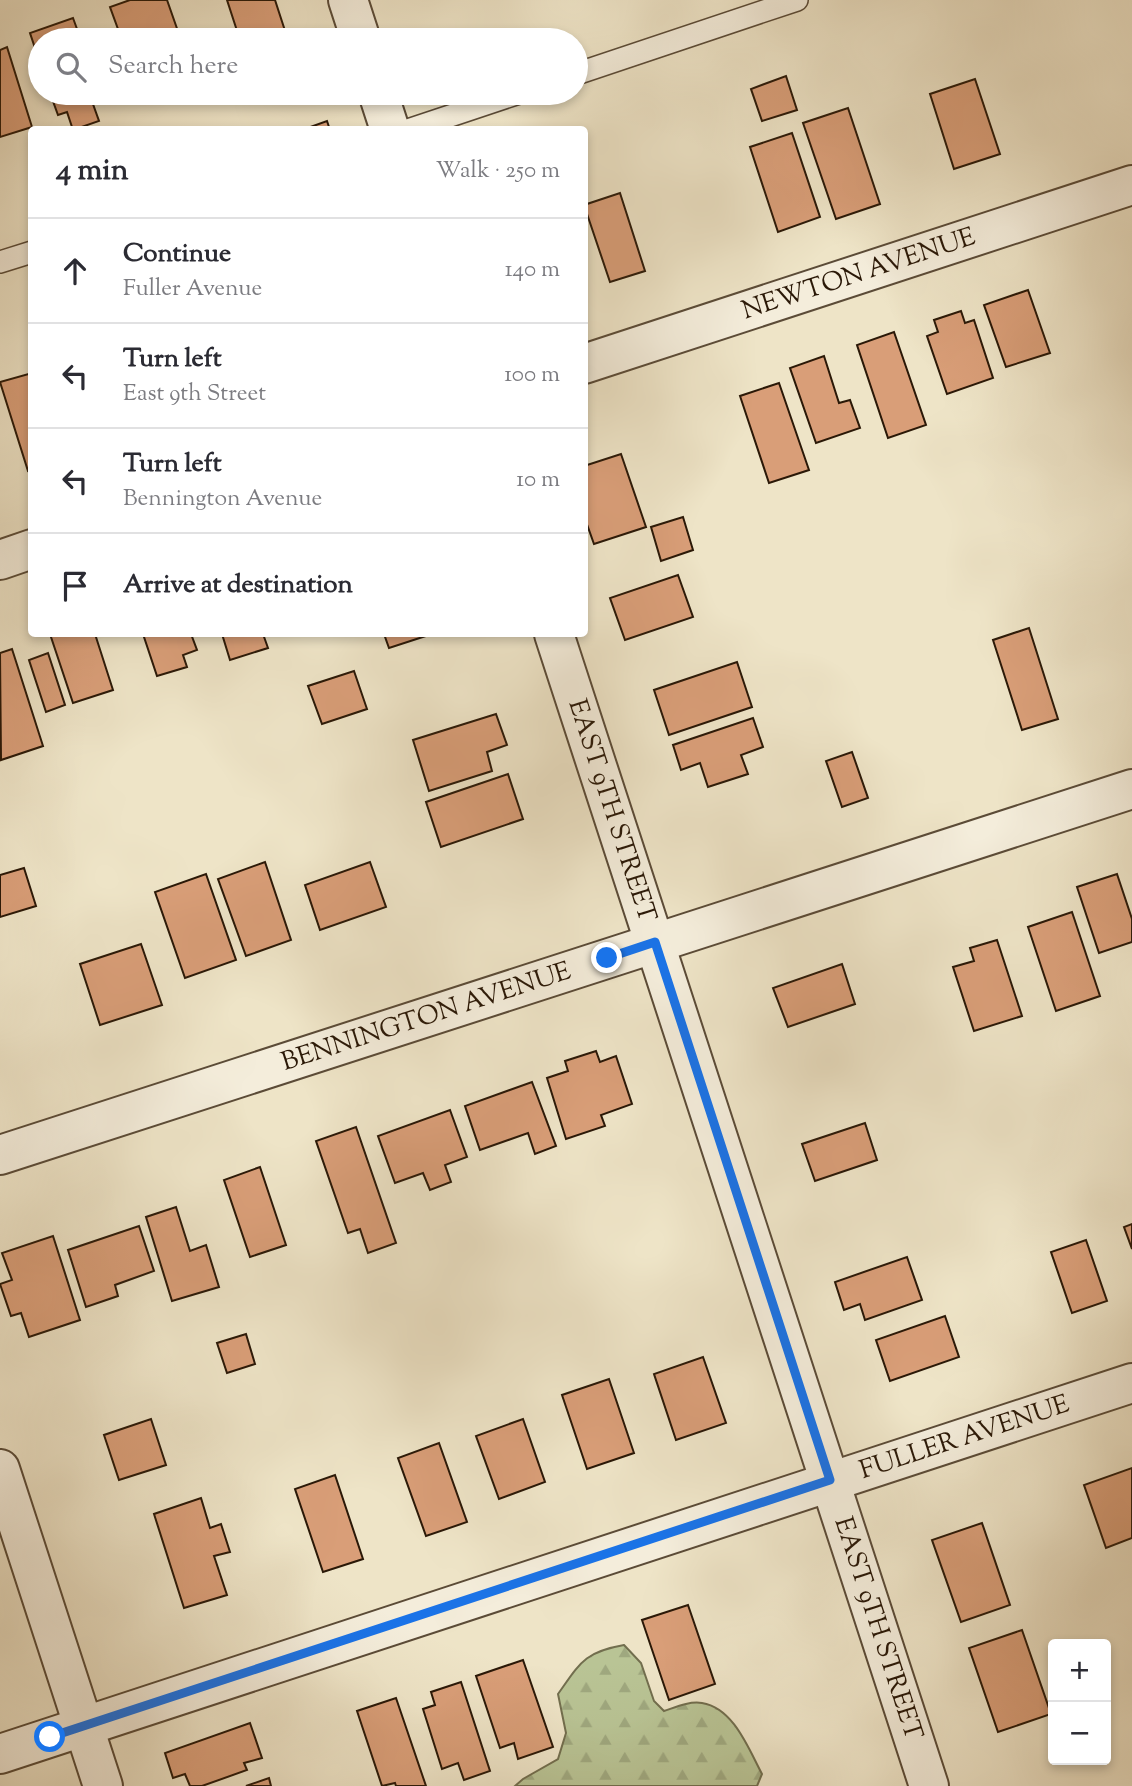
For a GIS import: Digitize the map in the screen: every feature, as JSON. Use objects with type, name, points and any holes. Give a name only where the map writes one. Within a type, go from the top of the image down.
[{"type":"street","points":[[348,0],[357,28]]},
{"type":"street","points":[[382,105],[389,126]]},
{"type":"street","name":"NEWTON AVENUE","points":[[588,363],[1132,186]]},
{"type":"street","points":[[0,560],[28,550]]},
{"type":"street","name":"EAST 9TH STREET","points":[[555,637],[929,1786]]},
{"type":"street","name":"BENNINGTON AVENUE","points":[[0,1155],[1132,789]]},
{"type":"street","name":"FULLER AVENUE","points":[[0,1754],[1132,1383]]},
{"type":"street","points":[[0,1469],[103,1786]]},
{"type":"lane","points":[[588,70],[797,0]]},
{"type":"lane","points":[[420,126],[483,105]]},
{"type":"lane","points":[[0,262],[28,253]]},
{"type":"green space","points":[[624,1645],[641,1663],[654,1701],[664,1711],[687,1704],[702,1703],[723,1713],[732,1721],[762,1774],[757,1786],[515,1786],[558,1759],[566,1733],[558,1694],[572,1674],[591,1655]]},
{"type":"building","points":[[130,0],[167,0],[177,28],[118,28],[110,7]]},
{"type":"building","points":[[227,0],[275,0],[284,28],[236,28]]},
{"type":"building","points":[[73,18],[77,28],[44,28]]},
{"type":"building","points":[[7,47],[32,126],[0,137],[0,50]]},
{"type":"building","points":[[786,76],[797,110],[762,121],[751,89]]},
{"type":"building","points":[[975,79],[1000,154],[954,169],[930,94]]},
{"type":"building","points":[[54,105],[93,105],[99,121],[85,126],[72,126],[67,112],[58,115]]},
{"type":"building","points":[[848,108],[880,204],[836,219],[803,123]]},
{"type":"building","points":[[327,121],[329,126],[313,126]]},
{"type":"building","points":[[792,133],[820,217],[778,232],[750,147]]},
{"type":"building","points":[[620,193],[645,271],[610,282],[588,217],[588,204]]},
{"type":"building","points":[[1028,290],[1050,353],[1006,367],[984,305]]},
{"type":"building","points":[[961,311],[965,323],[974,320],[993,378],[947,394],[927,336],[938,332],[934,320]]},
{"type":"building","points":[[894,332],[926,425],[888,438],[857,345]]},
{"type":"building","points":[[824,356],[839,403],[850,400],[860,428],[816,443],[790,368]]},
{"type":"building","points":[[28,374],[28,471],[0,382]]},
{"type":"building","points":[[779,383],[809,470],[769,483],[740,396]]},
{"type":"building","points":[[621,454],[646,527],[594,544],[588,527],[588,465]]},
{"type":"building","points":[[683,517],[693,550],[661,561],[651,527]]},
{"type":"building","points":[[678,575],[693,617],[625,640],[610,598]]},
{"type":"building","points":[[1029,628],[1058,719],[1022,730],[993,640]]},
{"type":"building","points":[[51,637],[96,637],[113,690],[73,703]]},
{"type":"building","points":[[144,637],[192,637],[197,650],[183,655],[187,667],[157,676]]},
{"type":"building","points":[[223,637],[264,637],[268,648],[230,660]]},
{"type":"building","points":[[385,637],[423,637],[389,648]]},
{"type":"building","points":[[12,649],[43,746],[1,760],[0,653]]},
{"type":"building","points":[[48,653],[65,705],[46,712],[29,660]]},
{"type":"building","points":[[737,662],[752,707],[669,735],[654,690]]},
{"type":"building","points":[[354,671],[367,709],[322,724],[308,686]]},
{"type":"building","points":[[496,714],[507,745],[487,752],[492,771],[429,791],[413,740]]},
{"type":"building","points":[[753,718],[763,747],[741,755],[748,774],[708,787],[700,763],[681,770],[673,745]]},
{"type":"building","points":[[852,752],[868,798],[842,807],[826,761]]},
{"type":"building","points":[[508,774],[523,819],[441,847],[426,802]]},
{"type":"building","points":[[265,862],[291,940],[246,956],[218,879]]},
{"type":"building","points":[[370,862],[386,907],[320,930],[305,885]]},
{"type":"building","points":[[24,868],[36,906],[0,917],[0,875]]},
{"type":"building","points":[[206,874],[236,960],[185,978],[155,892]]},
{"type":"building","points":[[1117,874],[1132,919],[1132,942],[1099,953],[1077,887]]},
{"type":"building","points":[[1072,912],[1100,996],[1056,1011],[1028,927]]},
{"type":"building","points":[[997,940],[1022,1016],[974,1031],[953,967],[974,961],[970,948]]},
{"type":"building","points":[[141,944],[162,1005],[100,1025],[80,964]]},
{"type":"building","points":[[842,964],[855,1004],[788,1027],[773,988]]},
{"type":"building","points":[[596,1051],[600,1062],[616,1056],[632,1104],[601,1115],[605,1126],[566,1139],[547,1078],[568,1071],[565,1061]]},
{"type":"building","points":[[532,1082],[556,1146],[535,1154],[528,1133],[480,1150],[465,1106]]},
{"type":"building","points":[[450,1110],[467,1157],[445,1165],[451,1182],[430,1190],[423,1173],[395,1183],[378,1136]]},
{"type":"building","points":[[865,1123],[877,1160],[815,1181],[802,1144]]},
{"type":"building","points":[[356,1127],[396,1243],[368,1253],[360,1229],[348,1233],[316,1141]]},
{"type":"building","points":[[260,1167],[286,1245],[250,1257],[224,1180]]},
{"type":"building","points":[[176,1207],[190,1251],[206,1245],[219,1287],[172,1301],[146,1217]]},
{"type":"building","points":[[1132,1224],[1132,1249],[1124,1227]]},
{"type":"building","points":[[139,1226],[154,1271],[115,1285],[118,1296],[86,1307],[68,1250]]},
{"type":"building","points":[[53,1236],[80,1320],[29,1337],[21,1313],[11,1316],[0,1284],[12,1280],[2,1253]]},
{"type":"building","points":[[1086,1240],[1107,1301],[1072,1313],[1051,1252]]},
{"type":"building","points":[[907,1257],[922,1300],[865,1320],[860,1304],[844,1310],[835,1282]]},
{"type":"building","points":[[945,1316],[959,1357],[890,1381],[876,1340]]},
{"type":"building","points":[[246,1334],[255,1364],[227,1373],[217,1343]]},
{"type":"building","points":[[703,1357],[726,1423],[676,1440],[654,1374]]},
{"type":"building","points":[[609,1379],[634,1453],[587,1469],[562,1395]]},
{"type":"building","points":[[151,1419],[166,1465],[119,1480],[104,1435]]},
{"type":"building","points":[[523,1419],[545,1482],[499,1499],[476,1436]]},
{"type":"building","points":[[439,1443],[467,1522],[426,1536],[398,1458]]},
{"type":"building","points":[[1132,1468],[1132,1538],[1106,1548],[1084,1485]]},
{"type":"building","points":[[335,1475],[363,1559],[323,1572],[295,1489]]},
{"type":"building","points":[[201,1498],[210,1528],[221,1524],[230,1552],[214,1556],[227,1595],[184,1608],[154,1514]]},
{"type":"building","points":[[982,1523],[1010,1605],[961,1622],[932,1540]]},
{"type":"building","points":[[688,1605],[715,1684],[669,1700],[642,1620]]},
{"type":"building","points":[[1022,1630],[1048,1705],[1048,1715],[998,1732],[969,1648]]},
{"type":"building","points":[[523,1660],[553,1747],[518,1759],[514,1743],[500,1748],[476,1676]]},
{"type":"building","points":[[461,1682],[490,1771],[464,1780],[458,1763],[442,1769],[423,1709],[435,1705],[431,1692]]},
{"type":"building","points":[[396,1698],[426,1786],[396,1786],[395,1783],[382,1786],[357,1711]]},
{"type":"building","points":[[250,1723],[262,1758],[244,1763],[247,1770],[202,1786],[190,1786],[185,1774],[173,1778],[165,1753]]},
{"type":"building","points":[[269,1778],[271,1786],[246,1786]]},
{"type":"route","points":[[50,1737],[830,1480],[655,942],[607,958]]}]
